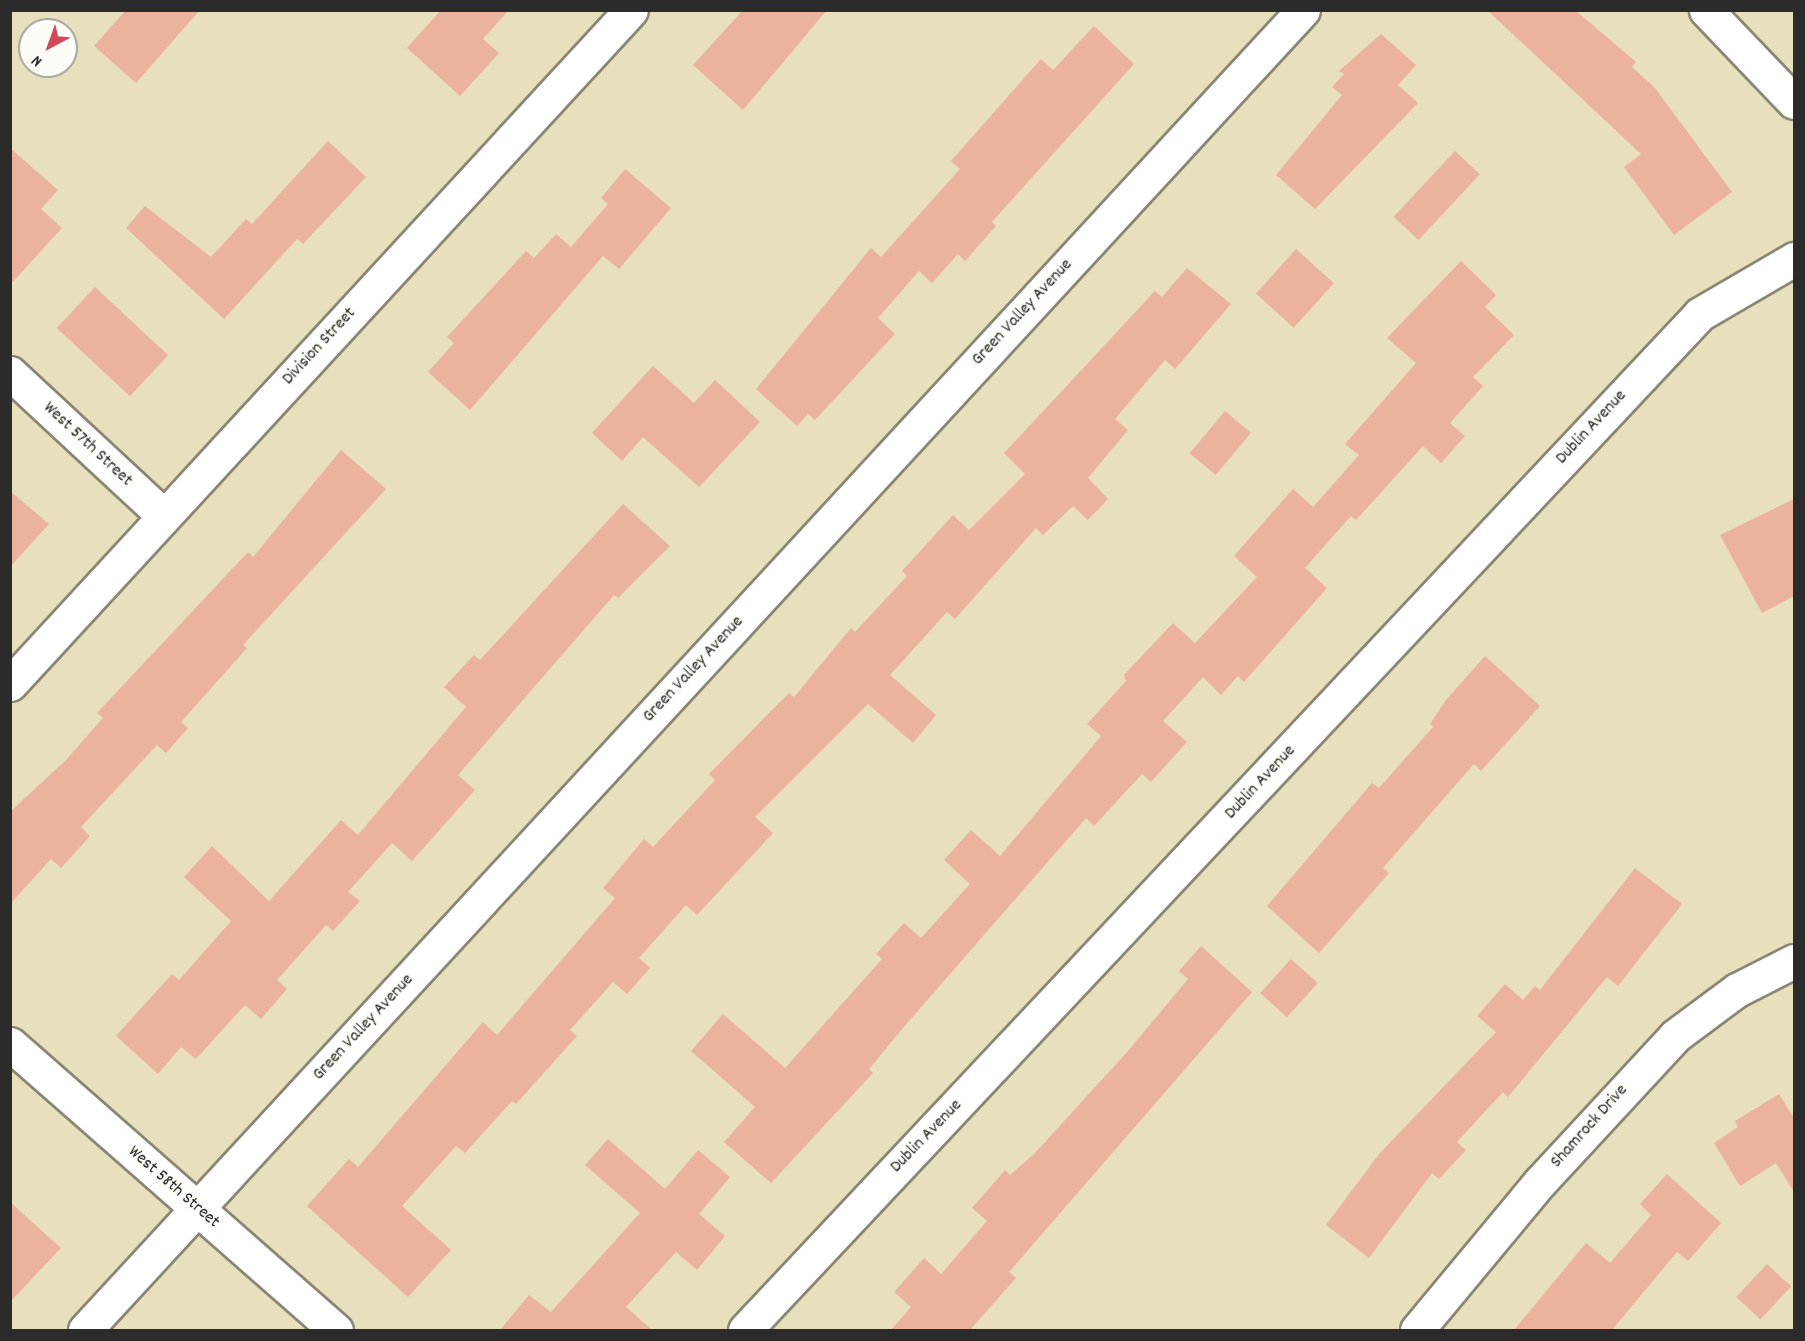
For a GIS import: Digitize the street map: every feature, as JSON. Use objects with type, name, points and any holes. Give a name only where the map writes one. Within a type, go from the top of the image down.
[{"type":"street","name":"Division Street","points":[[10,684],[631,10]]},
{"type":"street","name":"Green Valley Avenue","points":[[85,1330],[1303,10]]},
{"type":"street","points":[[1706,10],[1794,102]]},
{"type":"street","name":"Dublin Avenue","points":[[745,1330],[1700,314],[1794,259]]},
{"type":"street","name":"West 57th Street","points":[[10,373],[164,516]]},
{"type":"street","name":"Shamrock Drive","points":[[1418,1330],[1540,1182],[1675,1036],[1737,990],[1794,962]]},
{"type":"street","name":"West 58th Street","points":[[10,1044],[336,1330]]},
{"type":"building","points":[[126,10],[200,10],[136,83],[94,46]]},
{"type":"building","points":[[441,10],[509,10],[483,39],[499,53],[460,96],[407,48]]},
{"type":"building","points":[[743,10],[827,10],[743,110],[693,65]]},
{"type":"building","points":[[1487,10],[1575,10],[1636,62],[1632,67],[1655,88],[1732,192],[1674,235],[1624,167],[1641,154]]},
{"type":"building","points":[[1094,26],[1134,64],[992,222],[996,226],[965,261],[958,254],[932,283],[919,271],[878,318],[895,334],[815,420],[808,414],[797,426],[756,389],[871,248],[881,257],[960,169],[951,161],[1041,59],[1053,70]]},
{"type":"building","points":[[1381,34],[1416,65],[1398,85],[1418,103],[1315,209],[1276,175],[1342,95],[1332,87],[1344,74],[1339,71]]},
{"type":"building","points":[[328,141],[366,177],[303,244],[297,239],[224,319],[126,228],[145,206],[211,257],[246,219],[252,224]]},
{"type":"building","points":[[10,148],[58,190],[41,209],[62,228],[10,285]]},
{"type":"building","points":[[1455,151],[1480,174],[1418,240],[1394,217]]},
{"type":"building","points":[[625,169],[671,208],[619,269],[603,256],[470,410],[428,372],[454,343],[447,337],[526,251],[534,258],[556,234],[571,247],[608,204],[601,198]]},
{"type":"building","points":[[1296,249],[1334,283],[1294,328],[1256,294]]},
{"type":"building","points":[[1461,261],[1496,295],[1485,307],[1514,335],[1473,377],[1483,386],[1450,423],[1465,436],[1441,463],[1423,446],[1356,520],[1351,516],[1305,568],[1327,588],[1244,682],[1238,676],[1221,695],[1203,677],[1163,721],[1187,742],[1151,782],[1142,774],[1094,826],[1086,818],[903,1028],[869,1069],[873,1073],[771,1183],[724,1142],[755,1107],[691,1051],[723,1014],[785,1068],[882,959],[876,954],[904,923],[921,938],[970,884],[944,860],[971,830],[1000,856],[1101,736],[1087,724],[1126,681],[1124,675],[1173,623],[1195,643],[1257,577],[1234,556],[1293,489],[1313,507],[1359,455],[1345,444],[1416,363],[1387,338]]},
{"type":"building","points":[[1187,268],[1231,304],[1175,369],[1165,360],[1115,419],[1128,430],[1088,478],[1108,499],[1088,520],[1073,506],[1043,535],[1036,528],[955,619],[947,612],[890,675],[936,715],[913,743],[868,704],[755,817],[773,833],[697,915],[686,905],[639,958],[650,968],[627,994],[613,982],[570,1030],[577,1036],[516,1104],[512,1101],[465,1153],[456,1146],[402,1206],[451,1250],[408,1297],[307,1206],[349,1159],[358,1167],[483,1022],[497,1035],[615,898],[603,888],[644,839],[653,847],[715,780],[709,774],[789,693],[794,697],[851,628],[855,632],[907,576],[902,571],[953,515],[969,530],[1025,474],[1004,453],[1155,291],[1162,297]]},
{"type":"building","points":[[95,287],[168,355],[130,396],[57,328]]},
{"type":"building","points":[[653,366],[694,403],[715,380],[760,422],[699,487],[643,437],[622,461],[592,433]]},
{"type":"building","points":[[1225,411],[1251,433],[1216,475],[1190,453]]},
{"type":"building","points":[[341,450],[386,489],[243,645],[247,648],[181,722],[188,728],[166,753],[157,745],[81,827],[90,836],[61,868],[51,859],[10,904],[10,812],[66,760],[103,718],[97,713],[248,552],[253,557]]},
{"type":"building","points":[[10,491],[49,524],[10,567]]},
{"type":"building","points":[[1794,499],[1794,596],[1762,613],[1720,535]]},
{"type":"building","points":[[623,504],[670,546],[618,598],[614,595],[458,775],[475,790],[412,861],[392,843],[348,892],[360,901],[333,931],[326,925],[277,980],[287,989],[261,1019],[245,1005],[196,1059],[181,1047],[158,1074],[116,1036],[172,974],[179,980],[231,921],[184,877],[212,846],[269,901],[341,820],[358,835],[466,707],[444,687],[474,655],[480,660]]},
{"type":"building","points":[[1485,656],[1540,706],[1481,771],[1474,764],[1383,868],[1389,873],[1319,953],[1267,906],[1372,783],[1379,788],[1433,727],[1430,724],[1446,700]]},
{"type":"building","points":[[1635,868],[1682,904],[1618,986],[1607,977],[1508,1097],[1503,1092],[1457,1142],[1466,1150],[1439,1179],[1432,1173],[1369,1258],[1326,1225],[1380,1153],[1496,1032],[1477,1016],[1505,984],[1523,1000],[1535,986],[1540,990]]},
{"type":"building","points":[[1201,946],[1252,992],[1009,1272],[1016,1278],[970,1330],[891,1330],[911,1307],[894,1292],[924,1258],[941,1274],[987,1221],[972,1208],[1005,1170],[1010,1175],[1035,1153],[1128,1051],[1188,979],[1179,971]]},
{"type":"building","points":[[1291,959],[1318,983],[1287,1017],[1260,993]]},
{"type":"building","points":[[1779,1094],[1794,1118],[1794,1192],[1776,1163],[1740,1186],[1714,1143],[1738,1127],[1735,1121]]},
{"type":"building","points":[[608,1139],[665,1189],[698,1150],[730,1177],[699,1214],[725,1236],[697,1270],[676,1252],[626,1307],[652,1330],[500,1330],[529,1295],[551,1312],[640,1213],[585,1165]]},
{"type":"building","points":[[1667,1174],[1721,1223],[1688,1261],[1677,1252],[1612,1330],[1514,1330],[1586,1243],[1610,1263],[1651,1215],[1640,1204]]},
{"type":"building","points":[[10,1202],[61,1248],[10,1302]]},
{"type":"building","points":[[1767,1264],[1791,1287],[1760,1319],[1736,1297]]}]
